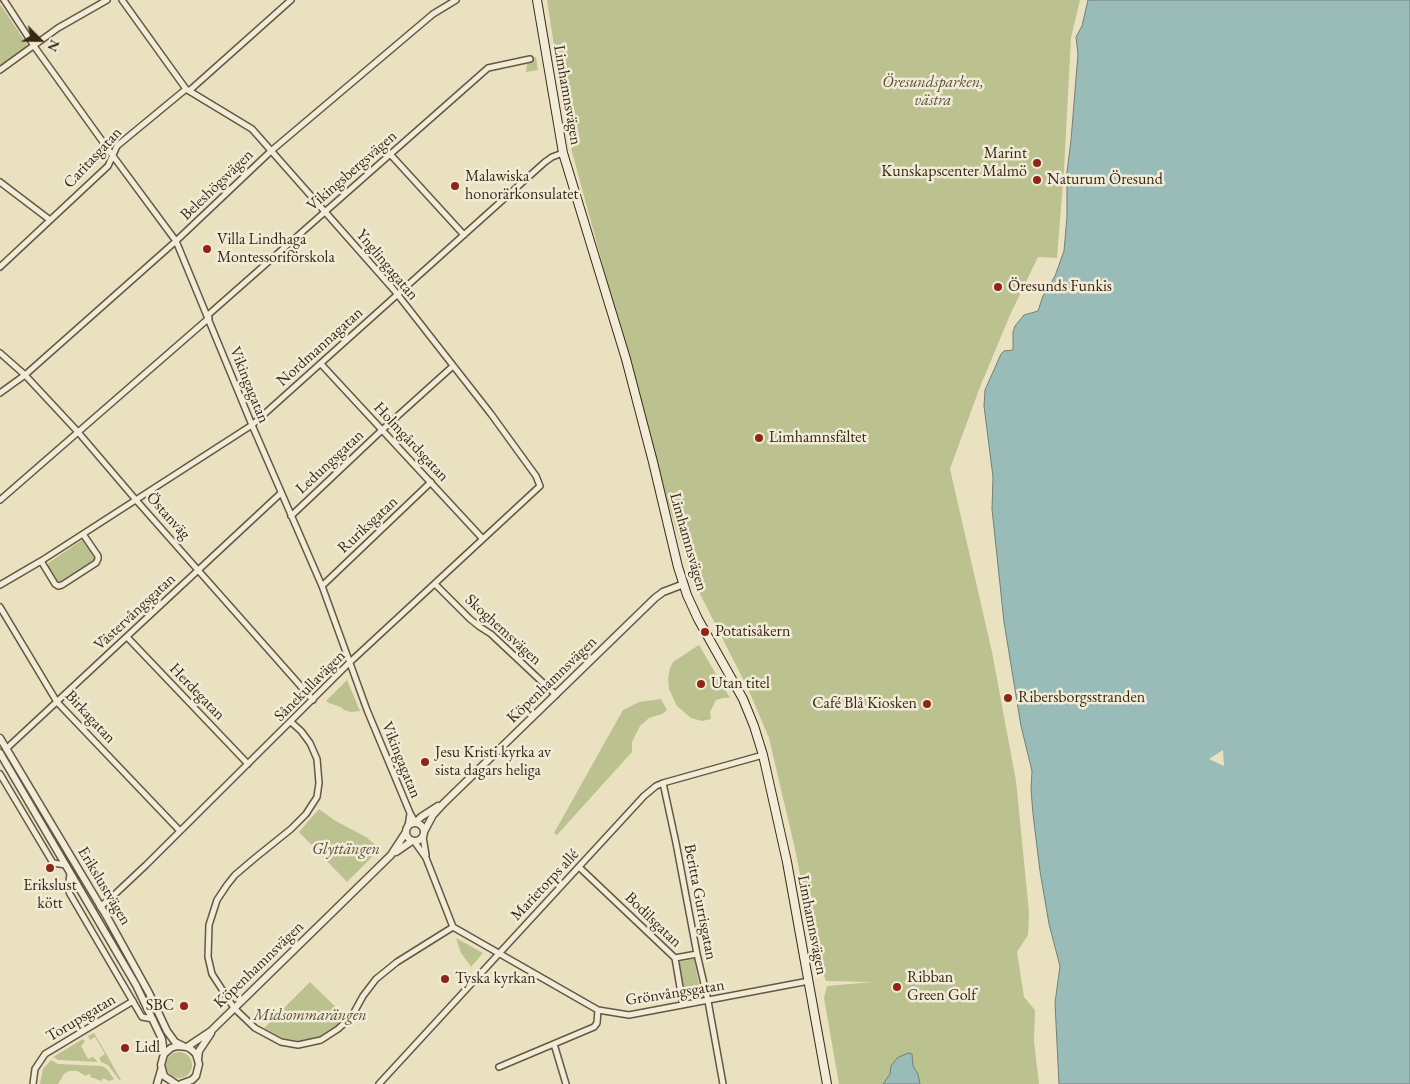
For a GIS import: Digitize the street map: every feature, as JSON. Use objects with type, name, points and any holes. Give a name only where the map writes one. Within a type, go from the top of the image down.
[{"type":"main road","name":"Limhamnsvägen","points":[[537,0],[563,153],[626,359],[678,567],[702,625],[743,699],[763,755],[785,854],[827,1084]]},
{"type":"street","name":"Vikingagatan","points":[[4,0],[34,46],[176,241],[252,425],[322,586],[350,663],[410,813],[416,822]]},
{"type":"street","points":[[0,70],[58,28],[107,0]]},
{"type":"street","points":[[122,0],[188,90]]},
{"type":"street","name":"Caritasgatan","points":[[0,267],[108,166],[117,146],[188,90],[291,0]]},
{"type":"street","name":"Beleshögsvägen","points":[[0,393],[25,375],[176,241],[271,151],[433,14],[456,0]]},
{"type":"street","name":"Vikingsbergsvägen","points":[[0,500],[488,68],[530,60]]},
{"type":"street","points":[[520,62],[522,70]]},
{"type":"street","name":"Ynglingagatan","points":[[188,90],[246,125],[271,151],[398,295],[491,414],[536,476],[540,486]]},
{"type":"street","name":"Nordmannagatan","points":[[0,585],[41,561],[252,425],[545,162],[563,153]]},
{"type":"street","points":[[390,154],[464,235]]},
{"type":"street","points":[[0,182],[50,220]]},
{"type":"street","name":"Östanväg","points":[[0,354],[25,375],[78,432],[312,700]]},
{"type":"street","name":"Holmgårdsgatan","points":[[321,364],[482,538]]},
{"type":"street","name":"Ledungsgatan","points":[[291,516],[453,366]]},
{"type":"street","name":"Ruriksgatan","points":[[322,586],[431,482]]},
{"type":"street","name":"Sånekullavägen","points":[[100,906],[113,896],[350,663],[540,486]]},
{"type":"street","name":"Västervångsgatan","points":[[3,751],[282,493]]},
{"type":"street","points":[[41,561],[55,584],[58,586],[62,585],[96,563],[98,559],[98,556],[83,534]]},
{"type":"street","name":"Skoghemsvägen","points":[[435,584],[470,619],[491,634],[556,695]]},
{"type":"street","name":"Köpenhamnsvägen","points":[[425,830],[433,815],[444,803],[655,598],[663,592],[684,584]]},
{"type":"street","name":"Birkagatan","points":[[0,607],[57,702],[180,830]]},
{"type":"street","name":"Herdegatan","points":[[127,637],[248,764]]},
{"type":"street","points":[[291,722],[301,731],[317,759],[319,783],[317,797],[306,814],[291,829],[239,872],[227,885],[217,900],[209,925],[208,957],[212,974],[234,1008],[265,1035],[281,1042],[298,1045],[321,1040],[328,1037],[352,1016],[363,996],[376,979],[396,962],[453,927]]},
{"type":"street","name":"Erikslustvägen","points":[[0,738],[3,751],[70,873],[136,985],[164,1042],[164,1054]]},
{"type":"street","name":"Erikslustvägen","points":[[3,751],[100,906],[149,993],[167,1031],[175,1042],[185,1047]]},
{"type":"street","name":"Marietorps allé","points":[[379,1084],[644,796],[663,783],[763,755]]},
{"type":"street","name":"Erikslustvägen","points":[[0,774],[53,863],[66,865]]},
{"type":"street","name":"Beritta Gurrisgatan","points":[[663,783],[696,954],[708,1001],[723,1084]]},
{"type":"street","name":"Köpenhamnsvägen","points":[[416,822],[444,803]]},
{"type":"street","name":"Vikingagatan","points":[[407,829],[410,813]]},
{"type":"street","points":[[426,858],[413,841],[408,838],[407,829],[416,822],[422,825],[425,830],[423,837],[426,858],[453,927],[499,952]]},
{"type":"street","name":"Köpenhamnsvägen","points":[[391,855],[407,829]]},
{"type":"street","points":[[413,841],[419,841],[423,837]]},
{"type":"street","name":"Köpenhamnsvägen","points":[[196,1076],[199,1068],[199,1051],[211,1032],[391,855],[413,841]]},
{"type":"street","name":"Bodilsgatan","points":[[579,867],[675,958],[683,1005]]},
{"type":"street","name":"Erikslustvägen","points":[[70,873],[68,889],[70,894],[142,1017],[153,1019]]},
{"type":"street","name":"Grönvångsgatan","points":[[499,952],[598,1010],[615,1014],[628,1015],[809,981]]},
{"type":"street","points":[[675,958],[696,954]]},
{"type":"street","name":"Torupsgatan","points":[[33,1084],[35,1069],[45,1054],[133,1001]]},
{"type":"street","points":[[499,1067],[594,1027],[598,1024],[598,1010]]},
{"type":"street","name":"Köpenhamnsvägen","points":[[164,1054],[171,1048],[185,1047],[211,1032]]},
{"type":"street","points":[[554,1044],[566,1084]]},
{"type":"street","points":[[185,1047],[196,1054],[198,1060]]},
{"type":"street","points":[[157,1084],[164,1054]]},
{"type":"street","points":[[161,1070],[169,1080],[176,1084]]},
{"type":"street","points":[[181,1084],[192,1080],[196,1076]]},
{"type":"street","points":[[194,1084],[196,1076]]},
{"type":"green space","name":"Öresundsparken, västra","points":[[547,0],[1080,0],[1071,38],[1057,258],[1038,257],[1010,315],[980,387],[950,469],[992,652],[1016,781],[1029,912],[1028,935],[1017,952],[1024,997],[1035,1010],[1034,1042],[1039,1084],[839,1084],[824,998],[827,986],[873,982],[826,981],[816,955],[795,849],[769,738],[749,691],[692,578],[667,500],[632,363],[607,281],[568,137]]},
{"type":"green space","points":[[0,4],[28,46],[1,66],[0,64]]},
{"type":"green space","points":[[536,57],[538,70],[526,72],[527,64],[531,62],[531,58]]},
{"type":"green space","points":[[82,540],[85,541],[96,558],[94,562],[57,582],[47,564]]},
{"type":"green space","points":[[699,645],[730,698],[716,700],[710,712],[711,719],[702,721],[691,718],[677,706],[669,689],[668,678],[673,662]]},
{"type":"green space","points":[[347,680],[360,711],[351,712],[344,710],[326,701]]},
{"type":"green space","points":[[661,699],[667,710],[662,714],[649,718],[640,726],[632,742],[632,752],[557,835],[554,833],[623,710],[639,702]]},
{"type":"green space","name":"Glyttängen","points":[[319,809],[334,820],[366,837],[380,849],[347,882],[299,832]]},
{"type":"green space","points":[[456,938],[483,953],[471,967],[461,953]]},
{"type":"green space","points":[[694,959],[701,995],[685,998],[678,962]]},
{"type":"green space","name":"Midsommarängen","points":[[310,982],[347,1018],[320,1039],[299,1041],[282,1038],[264,1028]]},
{"type":"green space","points":[[94,1033],[120,1081],[108,1065],[101,1062],[99,1058],[105,1054],[95,1037],[90,1040],[88,1036]]},
{"type":"green space","points":[[83,1039],[85,1042],[81,1046],[88,1059],[93,1057],[98,1062],[58,1060],[53,1057]]},
{"type":"green space","points":[[179,1052],[188,1056],[192,1065],[188,1074],[179,1078],[170,1074],[166,1065],[170,1056]]},
{"type":"green space","points":[[51,1060],[58,1064],[102,1066],[107,1069],[114,1079],[109,1081],[103,1078],[102,1081],[90,1077],[91,1075],[88,1074],[86,1076],[77,1071],[69,1071],[64,1074],[58,1084],[40,1084],[43,1069]]},
{"type":"water","points":[[1088,0],[1410,0],[1410,1084],[1059,1084],[1055,1003],[1060,966],[1049,924],[1040,871],[1031,790],[1032,771],[1021,726],[1004,622],[992,509],[993,477],[984,406],[985,390],[1001,354],[1004,351],[1013,350],[1015,326],[1024,315],[1038,311],[1043,296],[1055,276],[1064,251],[1067,217],[1067,172],[1078,54],[1076,37],[1082,26]]},
{"type":"water","points":[[908,1053],[912,1054],[913,1066],[918,1074],[920,1084],[883,1084],[897,1058]]},
{"type":"pier","points":[[1223,750],[1224,766],[1209,759]]},
{"type":"place","name":"Marint Kunskapscenter Malmö","points":[[1037,163]]},
{"type":"place","name":"Naturum Öresund","points":[[1037,180]]},
{"type":"place","name":"Malawiska honorärkonsulatet","points":[[455,186]]},
{"type":"place","name":"Villa Lindhaga Montessoriförskola","points":[[207,249]]},
{"type":"place","name":"Öresunds Funkis","points":[[998,287]]},
{"type":"place","name":"Limhamnsfältet","points":[[759,438]]},
{"type":"place","name":"Potatisåkern","points":[[705,632]]},
{"type":"place","name":"Utan titel","points":[[701,684]]},
{"type":"place","name":"Ribersborgsstranden","points":[[1008,698]]},
{"type":"place","name":"Café Blå Kiosken","points":[[927,704]]},
{"type":"place","name":"Jesu Kristi kyrka av sista dagars heliga","points":[[425,762]]},
{"type":"place","name":"Erikslust kött","points":[[50,868]]},
{"type":"place","name":"Tyska kyrkan","points":[[445,979]]},
{"type":"place","name":"Ribban Green Golf","points":[[897,987]]},
{"type":"place","name":"SBC","points":[[184,1006]]},
{"type":"place","name":"Lidl","points":[[125,1048]]}]
